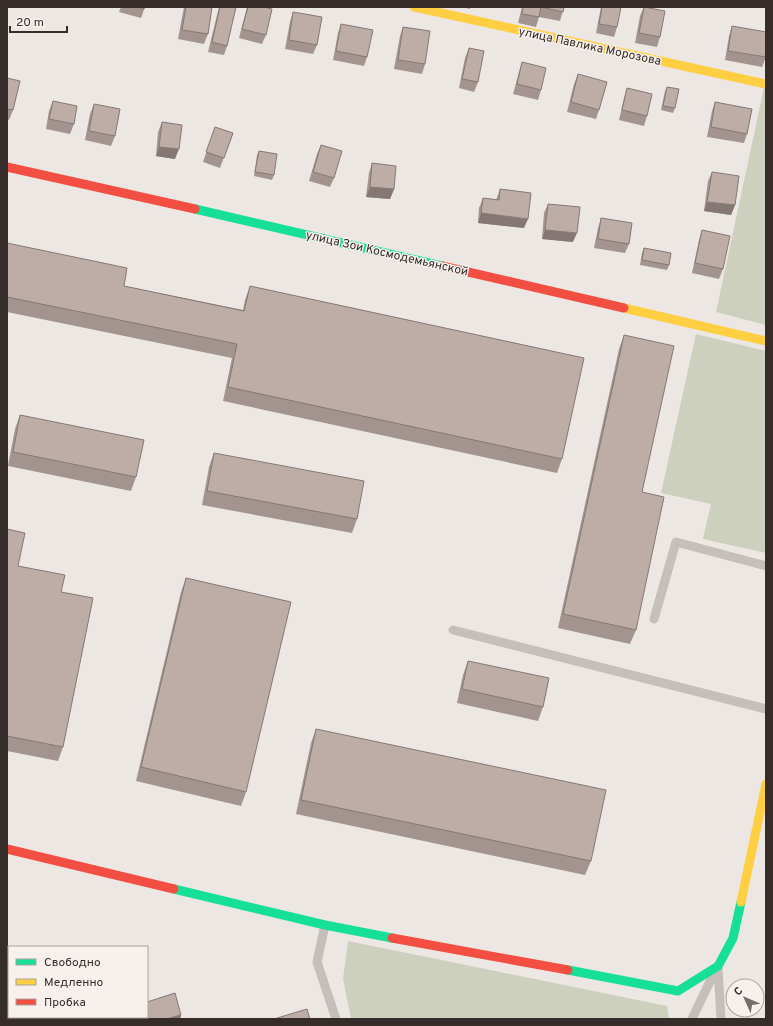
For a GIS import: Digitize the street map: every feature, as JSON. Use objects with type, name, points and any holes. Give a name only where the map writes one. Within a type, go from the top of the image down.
[{"type":"street","name":"улица Павлика Морозова","points":[[414,7],[766,84]]},
{"type":"street","name":"улица Зои Космодемьянской","points":[[7,167],[244,220],[766,341]]},
{"type":"street","points":[[7,849],[325,925],[678,991],[718,966],[733,938],[766,784]]},
{"type":"lane","points":[[654,619],[676,542],[766,566]]},
{"type":"lane","points":[[453,630],[766,709]]},
{"type":"lane","points":[[325,925],[317,962],[336,1019]]},
{"type":"lane","points":[[692,1019],[718,966]]},
{"type":"lane","points":[[718,966],[721,1019]]},
{"type":"green space","points":[[766,78],[766,325],[716,312]]},
{"type":"green space","points":[[696,334],[766,351],[766,553],[703,539],[711,504],[661,493]]},
{"type":"green space","points":[[348,941],[667,1006],[669,1019],[351,1019],[343,979]]},
{"type":"building","points":[[186,7],[212,7],[208,34],[182,30]]},
{"type":"building","points":[[220,7],[236,7],[227,46],[212,42]]},
{"type":"building","points":[[248,7],[264,7],[272,9],[266,35],[242,29]]},
{"type":"building","points":[[523,7],[541,7],[539,17],[522,14]]},
{"type":"building","points":[[541,7],[564,7],[563,12]]},
{"type":"building","points":[[602,7],[621,7],[617,27],[599,24]]},
{"type":"building","points":[[644,7],[665,11],[660,37],[639,33]]},
{"type":"building","points":[[293,12],[322,17],[317,45],[289,40]]},
{"type":"building","points":[[341,24],[373,30],[367,57],[336,51]]},
{"type":"building","points":[[732,26],[766,32],[766,57],[728,51]]},
{"type":"building","points":[[403,27],[430,31],[425,64],[398,60]]},
{"type":"building","points":[[469,48],[484,51],[478,82],[462,79]]},
{"type":"building","points":[[522,62],[546,68],[541,90],[517,84]]},
{"type":"building","points":[[578,74],[607,82],[599,110],[571,102]]},
{"type":"building","points":[[7,78],[20,81],[13,110],[7,109]]},
{"type":"building","points":[[667,87],[679,89],[675,108],[663,106]]},
{"type":"building","points":[[627,88],[652,94],[647,116],[622,110]]},
{"type":"building","points":[[53,101],[77,106],[74,124],[49,119]]},
{"type":"building","points":[[715,102],[752,109],[747,134],[711,127]]},
{"type":"building","points":[[94,104],[120,109],[115,136],[89,131]]},
{"type":"building","points":[[162,122],[182,125],[179,149],[159,147]]},
{"type":"building","points":[[215,127],[233,133],[224,158],[206,152]]},
{"type":"building","points":[[321,145],[342,151],[334,178],[313,172]]},
{"type":"building","points":[[259,151],[277,154],[274,175],[255,172]]},
{"type":"building","points":[[372,163],[396,166],[394,189],[370,187]]},
{"type":"building","points":[[712,172],[739,176],[735,205],[707,202]]},
{"type":"building","points":[[500,189],[531,193],[528,219],[481,213],[483,198],[499,200]]},
{"type":"building","points":[[548,204],[580,207],[577,233],[545,230]]},
{"type":"building","points":[[601,218],[632,223],[629,244],[598,239]]},
{"type":"building","points":[[702,230],[730,236],[723,269],[695,263]]},
{"type":"building","points":[[7,243],[127,268],[124,286],[244,311],[250,286],[584,358],[562,459],[228,387],[237,344],[7,297]]},
{"type":"building","points":[[644,248],[671,253],[669,265],[642,260]]},
{"type":"building","points":[[624,335],[674,346],[642,492],[664,497],[636,630],[563,614]]},
{"type":"building","points":[[20,415],[144,440],[136,477],[13,452]]},
{"type":"building","points":[[214,453],[364,481],[357,519],[207,491]]},
{"type":"building","points":[[7,529],[25,533],[18,566],[65,575],[61,592],[93,598],[63,747],[7,736]]},
{"type":"building","points":[[186,578],[291,602],[246,792],[141,767]]},
{"type":"building","points":[[468,661],[549,678],[543,707],[462,689]]},
{"type":"building","points":[[316,729],[606,790],[591,861],[301,800]]},
{"type":"building","points":[[175,993],[181,1015],[166,1019],[142,1019],[148,1018],[148,1002]]},
{"type":"building","points":[[307,1009],[310,1019],[274,1019]]},
{"type":"traffic: fast","points":[[195,209],[442,266]]},
{"type":"traffic: fast","points":[[174,889],[325,925],[392,938]]},
{"type":"traffic: fast","points":[[568,970],[678,991],[718,966],[733,938],[741,902]]},
{"type":"traffic: slow","points":[[414,7],[766,84]]},
{"type":"traffic: slow","points":[[624,308],[766,341]]},
{"type":"traffic: slow","points":[[741,902],[766,784]]},
{"type":"traffic: jam","points":[[7,167],[195,209]]},
{"type":"traffic: jam","points":[[442,266],[624,308]]},
{"type":"traffic: jam","points":[[7,849],[174,889]]},
{"type":"traffic: jam","points":[[392,938],[568,970]]}]
